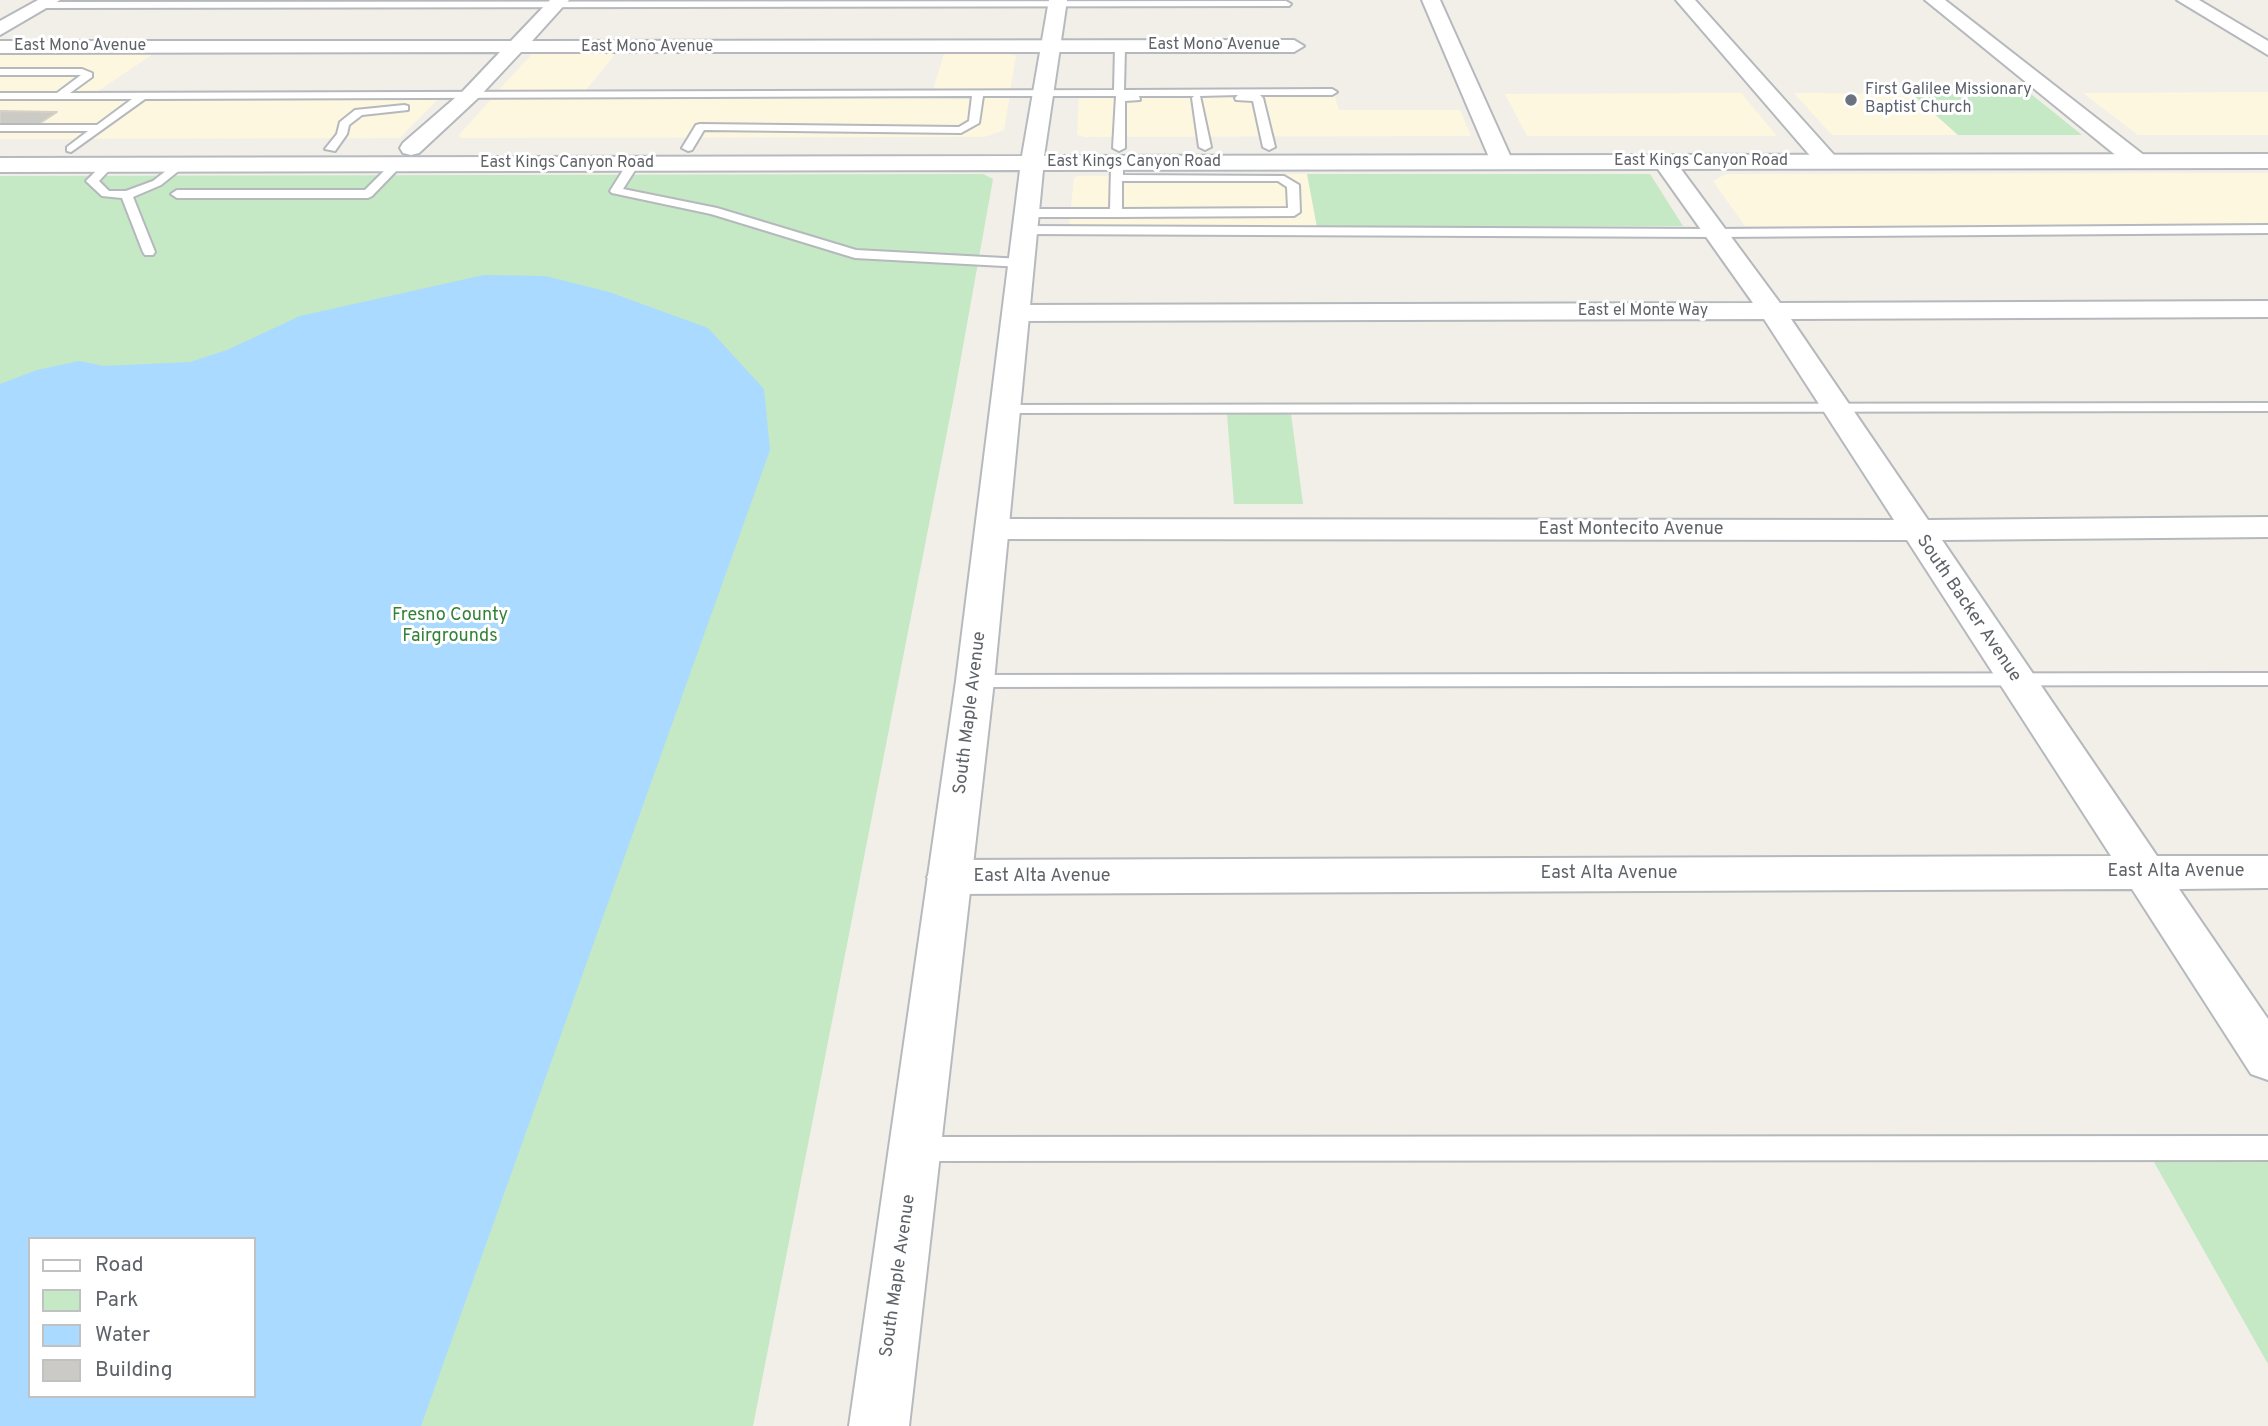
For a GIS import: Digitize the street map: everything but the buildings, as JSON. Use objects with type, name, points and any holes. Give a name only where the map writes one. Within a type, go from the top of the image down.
[{"type":"street","points":[[1431,0],[1499,155]]},
{"type":"street","points":[[1685,0],[1820,154]]},
{"type":"street","points":[[1934,0],[2137,161]]},
{"type":"street","points":[[2186,0],[2268,49]]},
{"type":"street","points":[[0,29],[46,2]]},
{"type":"street","points":[[108,165],[161,158],[377,157],[404,153],[404,156],[515,48],[557,3]]},
{"type":"street","name":"South Maple Avenue","points":[[879,1426],[975,681],[1007,409],[1032,156],[1045,92],[1048,48],[1057,3]]},
{"type":"street","name":"East Mono Avenue","points":[[0,47],[1294,46]]},
{"type":"street","name":"East Kings Canyon Road","points":[[637,156],[688,148],[1032,156],[1118,163],[1499,155],[1820,154],[2119,146],[2268,146]]},
{"type":"street","name":"East Kings Canyon Road","points":[[1118,163],[1205,147],[1664,162],[1820,154],[2268,161]]},
{"type":"street","name":"East Kings Canyon Road","points":[[1,161],[71,149],[331,149],[404,156]]},
{"type":"street","name":"East Kings Canyon Road","points":[[1,161],[180,165],[404,156],[1032,156]]},
{"type":"street","name":"South Backer Avenue","points":[[1664,162],[1773,312],[2268,1059]]},
{"type":"street","name":"East el Monte Way","points":[[1017,313],[2268,309]]},
{"type":"street","name":"East Montecito Avenue","points":[[993,529],[1915,530],[2268,527]]},
{"type":"street","name":"East Alta Avenue","points":[[949,877],[2268,872]]},
{"type":"lane","points":[[46,2],[1286,4]]},
{"type":"lane","points":[[1116,213],[1120,47]]},
{"type":"lane","points":[[0,72],[88,75],[59,96]]},
{"type":"lane","points":[[0,96],[143,96],[456,104],[719,94],[1045,92],[1258,98],[1269,147]]},
{"type":"lane","points":[[1120,95],[1332,92]]},
{"type":"lane","points":[[699,127],[836,127],[946,135],[974,123],[978,93]]},
{"type":"lane","points":[[712,105],[719,94]]},
{"type":"lane","points":[[71,149],[143,96]]},
{"type":"lane","points":[[1197,98],[1205,147]]},
{"type":"lane","points":[[331,149],[342,134],[344,124],[359,112],[377,108],[416,108]]},
{"type":"lane","points":[[688,148],[706,116]]},
{"type":"lane","points":[[0,128],[99,128]]},
{"type":"lane","points":[[177,194],[368,194],[404,156]]},
{"type":"lane","points":[[637,156],[616,191],[713,211],[855,254],[1022,263]]},
{"type":"lane","points":[[1025,222],[1116,213],[1294,212],[1293,185],[1280,178],[1118,163]]},
{"type":"lane","points":[[108,165],[92,181],[106,194],[127,195],[149,187],[180,165]]},
{"type":"lane","points":[[127,195],[149,252]]},
{"type":"lane","points":[[1025,222],[1716,233],[2268,229]]},
{"type":"lane","points":[[1007,409],[2268,407]]},
{"type":"lane","points":[[975,681],[2268,679]]},
{"type":"lane","points":[[916,1149],[2268,1148]]},
{"type":"shaded area","points":[[1006,53],[1016,56],[1010,90],[933,90],[944,54]]},
{"type":"shaded area","points":[[0,54],[153,54],[98,91],[0,91]]},
{"type":"shaded area","points":[[532,54],[615,54],[585,91],[498,91]]},
{"type":"shaded area","points":[[2268,92],[2268,135],[2138,135],[2083,93]]},
{"type":"shaded area","points":[[1741,93],[1777,136],[1527,136],[1505,94]]},
{"type":"shaded area","points":[[1794,93],[1912,94],[1958,135],[1832,135]]},
{"type":"shaded area","points":[[1010,95],[1004,130],[984,137],[458,136],[494,96]]},
{"type":"shaded area","points":[[1079,95],[1334,95],[1339,110],[1460,110],[1471,136],[1085,137],[1077,135]]},
{"type":"shaded area","points":[[0,96],[441,96],[400,138],[0,139]]},
{"type":"shaded area","points":[[2268,173],[2268,225],[1745,226],[1713,181],[1726,174]]},
{"type":"shaded area","points":[[1307,174],[1317,227],[1069,227],[1074,178],[1077,176]]},
{"type":"green space","points":[[1912,94],[2031,94],[2082,135],[1958,135]]},
{"type":"green space","name":"Fresno County Fairgrounds","points":[[983,174],[993,179],[955,391],[753,1426],[0,1426],[0,176]]},
{"type":"green space","points":[[1307,174],[1650,174],[1683,226],[1317,227]]},
{"type":"green space","points":[[1227,414],[1291,414],[1303,504],[1234,504]]},
{"type":"green space","points":[[2268,1161],[2268,1364],[2154,1162]]},
{"type":"water","name":"Fresno County Fairgrounds","points":[[484,275],[545,276],[609,292],[708,328],[764,389],[770,450],[421,1426],[0,1426],[0,384],[37,370],[79,361],[104,366],[190,362],[227,350],[300,316]]},
{"type":"place","name":"First Galilee Missionary Baptist Church","points":[[1851,100]]}]
